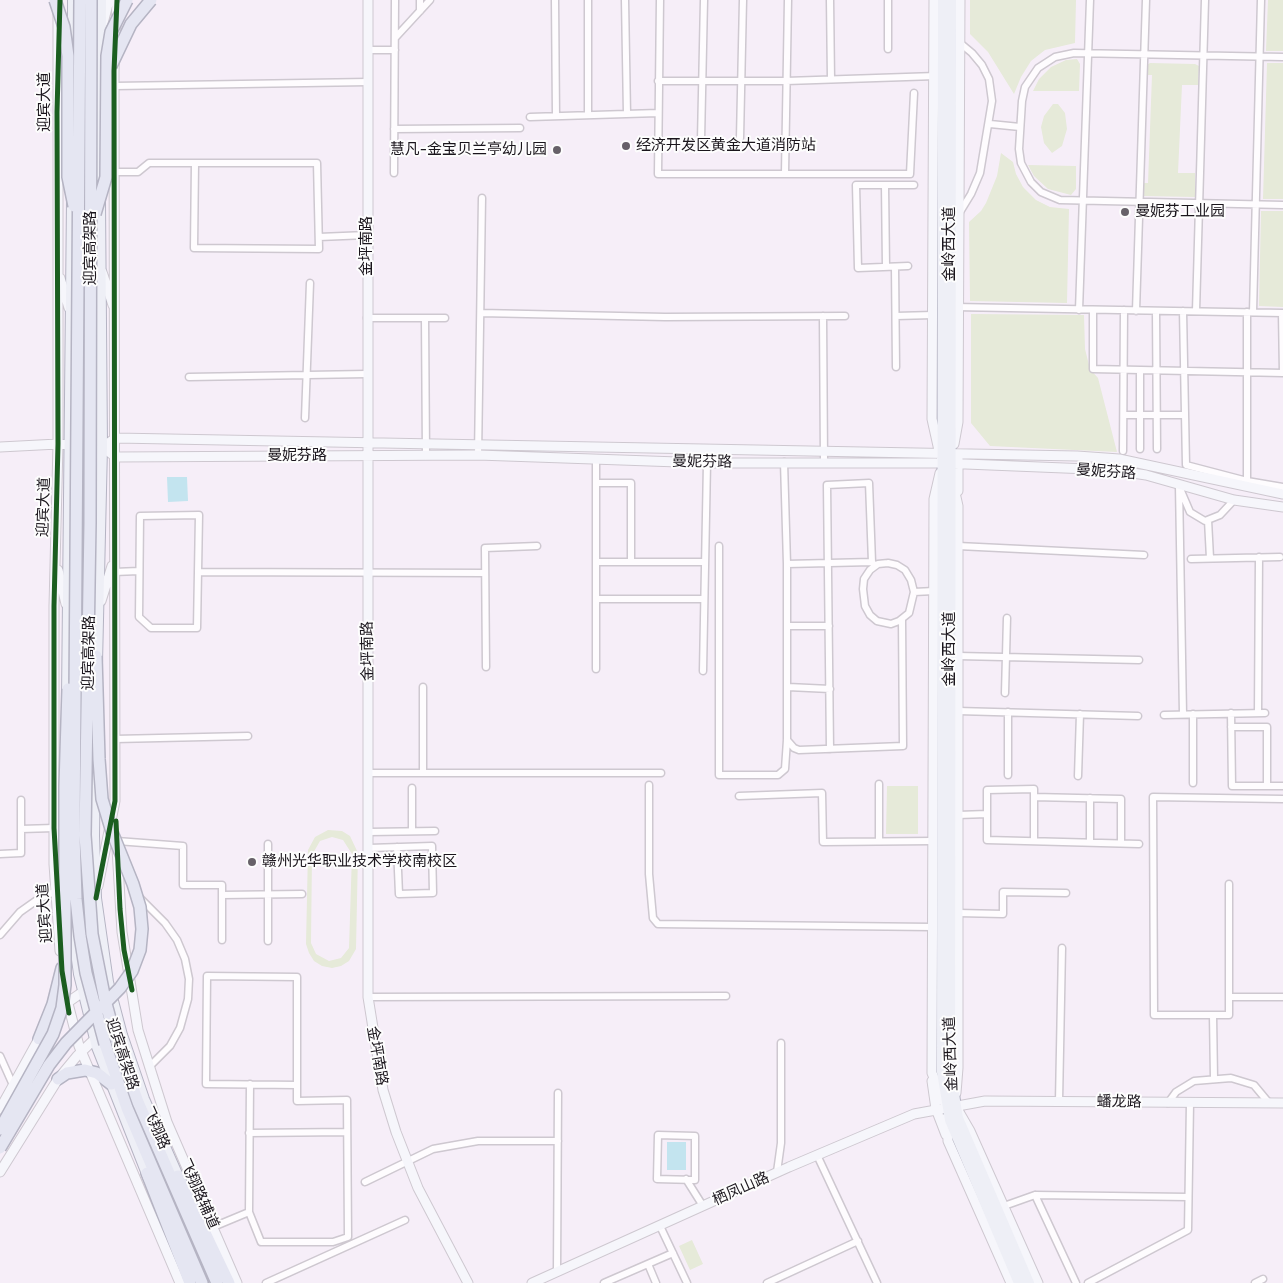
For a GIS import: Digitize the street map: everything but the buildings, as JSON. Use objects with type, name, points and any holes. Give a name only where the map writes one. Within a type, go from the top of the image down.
[{"type":"highway","points":[[46,0],[68,56]]},
{"type":"highway","points":[[55,0],[64,27],[68,56],[68,177],[79,228]]},
{"type":"highway","name":"迎宾高架路","points":[[80,0],[74,835],[76,899],[86,973],[104,1044],[127,1108],[202,1283]]},
{"type":"highway","name":"迎宾高架路","points":[[91,0],[90,523],[85,835],[92,934],[104,1000],[138,1102],[216,1283]]},
{"type":"highway","points":[[111,87],[107,56],[111,32],[127,0]]},
{"type":"highway","points":[[91,228],[106,177],[112,61],[130,24],[151,0]]},
{"type":"highway","points":[[0,1148],[49,1065],[72,1036],[120,988],[132,970],[140,950],[142,929],[140,908],[102,799],[90,523]]},
{"type":"highway","points":[[0,1129],[53,1034],[62,1008],[65,985],[65,786],[77,525]]},
{"type":"highway","points":[[39,1039],[53,1004],[62,971],[68,934],[69,899]]},
{"type":"highway","points":[[58,1079],[73,1070],[89,1070],[102,1076],[111,1084]]},
{"type":"highway","points":[[170,1159],[229,1283]]},
{"type":"highway","points":[[147,1173],[170,1236],[190,1283]]},
{"type":"main road","name":"迎宾大道","points":[[73,0],[66,835],[69,899],[79,974]]},
{"type":"main road","points":[[96,898],[94,836],[102,447],[100,267],[101,0]]},
{"type":"main road","name":"金岭西大道","points":[[943,0],[938,76],[946,457],[942,1072],[967,1141],[1029,1283]]},
{"type":"main road","name":"金岭西大道","points":[[946,457],[954,307],[951,0]]},
{"type":"main road","name":"飞翔路","points":[[96,898],[105,967],[118,1022],[144,1099],[224,1283]]},
{"type":"main road","name":"飞翔路","points":[[79,974],[95,1038],[111,1084],[195,1283]]},
{"type":"main road","name":"金岭西大道","points":[[955,1106],[959,1144],[1019,1283]]},
{"type":"street","name":"迎宾大道","points":[[60,0],[58,19],[58,444],[55,555],[54,828],[56,891],[62,971],[69,1013],[81,1051]]},
{"type":"street","points":[[101,28],[109,0]]},
{"type":"street","points":[[117,0],[111,87],[115,172],[116,457],[114,572],[117,856],[124,874],[135,892],[174,936],[187,969],[188,999],[184,1019],[170,1046],[149,1067]]},
{"type":"street","name":"金坪南路","points":[[368,0],[367,574],[370,773],[368,997],[383,1090],[418,1188],[468,1283]]},
{"type":"street","points":[[394,173],[395,0]]},
{"type":"street","points":[[420,0],[420,12]]},
{"type":"street","points":[[395,38],[430,0]]},
{"type":"street","points":[[555,0],[556,116]]},
{"type":"street","points":[[588,0],[588,115]]},
{"type":"street","points":[[625,0],[627,114]]},
{"type":"street","points":[[660,0],[658,174],[910,174],[914,93]]},
{"type":"street","points":[[702,140],[704,0]]},
{"type":"street","points":[[740,138],[743,0]]},
{"type":"street","points":[[784,173],[788,0]]},
{"type":"street","points":[[830,0],[831,79]]},
{"type":"street","points":[[888,0],[888,49]]},
{"type":"street","points":[[934,0],[938,76],[932,419],[946,457],[958,506],[958,1068],[955,1106],[948,1141]]},
{"type":"street","points":[[960,0],[959,213],[954,307],[958,422],[934,500],[932,1073],[936,1110],[1011,1283]]},
{"type":"street","points":[[1079,310],[1090,0]]},
{"type":"street","points":[[1136,310],[1146,0]]},
{"type":"street","points":[[1196,311],[1205,0]]},
{"type":"street","points":[[1247,481],[1248,372],[1256,205],[1261,0]]},
{"type":"street","points":[[959,213],[972,194],[980,173],[990,124],[992,101],[989,79],[978,59],[960,43]]},
{"type":"street","points":[[368,50],[395,50]]},
{"type":"street","points":[[1283,57],[1061,55],[1038,68],[1029,80],[1023,94],[1020,127],[1021,163],[1031,182],[1041,192],[1054,198],[1083,202],[1283,205]]},
{"type":"street","points":[[658,81],[786,81],[938,76]]},
{"type":"street","points":[[111,87],[368,82]]},
{"type":"street","points":[[530,117],[658,113]]},
{"type":"street","points":[[990,124],[1020,127]]},
{"type":"street","points":[[394,129],[520,128]]},
{"type":"street","points":[[115,172],[138,172],[149,163],[317,162],[319,249],[194,248],[195,164]]},
{"type":"street","points":[[908,266],[858,268],[856,185],[914,184]]},
{"type":"street","points":[[885,185],[886,267]]},
{"type":"street","points":[[478,455],[482,198]]},
{"type":"street","points":[[319,237],[367,235]]},
{"type":"street","points":[[100,267],[115,312]]},
{"type":"street","points":[[895,267],[896,367]]},
{"type":"street","points":[[57,268],[70,313]]},
{"type":"street","points":[[304,418],[310,283]]},
{"type":"street","points":[[954,307],[1283,313],[1283,373],[1093,368],[1092,310]]},
{"type":"street","points":[[1123,451],[1124,310]]},
{"type":"street","points":[[1156,311],[1157,449]]},
{"type":"street","points":[[1183,311],[1186,465],[1283,488]]},
{"type":"street","points":[[481,313],[665,317],[845,316]]},
{"type":"street","points":[[896,316],[933,315]]},
{"type":"street","points":[[823,316],[824,462]]},
{"type":"street","points":[[367,318],[445,318]]},
{"type":"street","points":[[425,318],[426,455]]},
{"type":"street","points":[[1140,370],[1140,448]]},
{"type":"street","points":[[189,377],[367,374]]},
{"type":"street","points":[[1124,415],[1185,415]]},
{"type":"street","points":[[102,447],[116,438]]},
{"type":"street","name":"曼妮芬路","points":[[116,438],[824,451],[946,457],[1146,474],[1179,486],[1234,500],[1283,507]]},
{"type":"street","points":[[0,447],[58,444],[102,447],[116,457]]},
{"type":"street","name":"曼妮芬路","points":[[116,457],[478,455],[707,463],[1077,456],[1120,459],[1283,494]]},
{"type":"street","points":[[596,459],[596,669]]},
{"type":"street","points":[[719,546],[719,775],[778,776],[785,769],[787,740],[787,564],[784,462]]},
{"type":"street","points":[[703,671],[707,463]]},
{"type":"street","points":[[596,483],[631,483],[631,562]]},
{"type":"street","points":[[787,564],[830,563],[873,564],[888,562],[902,567],[911,580],[914,592],[911,609],[902,620],[891,624],[882,623],[873,618],[867,610],[863,584],[873,564],[868,483],[828,485],[830,563],[830,749]]},
{"type":"street","points":[[1179,486],[1190,512],[1201,520],[1208,520],[1224,512],[1234,500]]},
{"type":"street","points":[[1179,486],[1183,714]]},
{"type":"street","points":[[199,515],[199,572],[197,628],[151,628],[139,617],[140,516],[199,515]]},
{"type":"street","points":[[1208,520],[1210,558]]},
{"type":"street","points":[[486,667],[485,548],[537,546]]},
{"type":"street","points":[[958,546],[1144,555]]},
{"type":"street","points":[[55,555],[68,615]]},
{"type":"street","points":[[98,609],[114,557]]},
{"type":"street","points":[[1164,715],[1261,713],[1259,557]]},
{"type":"street","points":[[1191,559],[1280,557]]},
{"type":"street","points":[[596,562],[705,562]]},
{"type":"street","points":[[114,572],[140,571]]},
{"type":"street","points":[[199,572],[485,573]]},
{"type":"street","points":[[914,592],[934,590]]},
{"type":"street","points":[[596,599],[704,599]]},
{"type":"street","points":[[1005,694],[1007,618]]},
{"type":"street","points":[[787,740],[794,748],[799,750],[903,746],[902,620]]},
{"type":"street","points":[[787,626],[829,626]]},
{"type":"street","points":[[958,656],[1139,660]]},
{"type":"street","points":[[423,687],[423,773]]},
{"type":"street","points":[[788,687],[830,689]]},
{"type":"street","points":[[958,711],[1138,716]]},
{"type":"street","points":[[1008,712],[1008,775]]},
{"type":"street","points":[[1231,713],[1232,786],[1283,786]]},
{"type":"street","points":[[1078,776],[1080,714]]},
{"type":"street","points":[[1193,714],[1193,783]]},
{"type":"street","points":[[1231,727],[1267,727],[1267,786]]},
{"type":"street","points":[[115,739],[248,736]]},
{"type":"street","points":[[370,773],[661,773]]},
{"type":"street","points":[[879,784],[879,841]]},
{"type":"street","points":[[649,785],[649,874],[653,918],[658,924],[932,927]]},
{"type":"street","points":[[412,788],[412,831]]},
{"type":"street","points":[[1034,841],[1034,788],[987,790],[987,840],[1139,844]]},
{"type":"street","points":[[739,796],[822,793],[823,842],[933,841]]},
{"type":"street","points":[[1034,797],[1121,799],[1121,843]]},
{"type":"street","points":[[1229,884],[1229,1015],[1154,1014],[1152,797],[1283,799]]},
{"type":"street","points":[[1090,798],[1090,842]]},
{"type":"street","points":[[0,854],[21,853],[20,800]]},
{"type":"street","points":[[96,898],[115,801]]},
{"type":"street","points":[[54,804],[69,899]]},
{"type":"street","points":[[958,814],[987,814]]},
{"type":"street","points":[[21,829],[54,828]]},
{"type":"street","points":[[369,832],[434,831]]},
{"type":"street","points":[[117,841],[183,846],[183,886],[222,886],[222,940]]},
{"type":"street","points":[[268,844],[268,941]]},
{"type":"street","points":[[369,848],[397,847],[432,846],[433,893],[399,894],[397,847]]},
{"type":"street","name":"飞翔路辅道","points":[[117,856],[121,924],[134,1010],[149,1067],[167,1122],[237,1283]]},
{"type":"street","points":[[0,935],[24,908],[56,891]]},
{"type":"street","points":[[958,914],[1003,914],[1003,892],[1066,893]]},
{"type":"street","points":[[222,895],[302,894]]},
{"type":"street","points":[[1059,1101],[1062,948]]},
{"type":"street","points":[[250,1084],[249,1212],[261,1242],[333,1242],[348,1237],[347,1100],[297,1101],[297,1085],[297,977],[207,976],[206,1084],[250,1084],[297,1085]]},
{"type":"street","points":[[0,1109],[49,1021],[67,1002],[83,991],[108,982]]},
{"type":"street","points":[[368,997],[726,996]]},
{"type":"street","points":[[1229,997],[1283,997]]},
{"type":"street","points":[[1213,1015],[1214,1078]]},
{"type":"street","points":[[0,1172],[58,1079],[81,1051],[95,1038],[118,1022]]},
{"type":"street","points":[[777,1172],[781,1143],[781,1043]]},
{"type":"street","points":[[81,1051],[119,1142],[136,1176],[149,1214],[180,1283]]},
{"type":"street","points":[[0,1056],[13,1085]]},
{"type":"street","points":[[932,1073],[970,1130],[1038,1283]]},
{"type":"street","points":[[1168,1103],[1176,1092],[1188,1084],[1214,1078],[1231,1078],[1248,1082],[1258,1089],[1269,1104]]},
{"type":"street","points":[[557,1272],[558,1093]]},
{"type":"street","name":"蟠龙路","points":[[955,1106],[985,1101],[1283,1103]]},
{"type":"street","points":[[1088,1283],[1188,1230],[1190,1103]]},
{"type":"street","name":"栖凤山路","points":[[532,1283],[777,1172],[896,1121],[955,1106]]},
{"type":"street","points":[[250,1133],[347,1132]]},
{"type":"street","points":[[658,1135],[696,1136],[695,1180],[686,1179],[657,1179],[658,1135]]},
{"type":"street","points":[[365,1182],[433,1149],[478,1141],[558,1141]]},
{"type":"street","points":[[817,1155],[877,1283]]},
{"type":"street","points":[[686,1179],[703,1206]]},
{"type":"street","points":[[1004,1206],[1035,1195],[1188,1197]]},
{"type":"street","points":[[1035,1195],[1076,1283]]},
{"type":"street","points":[[213,1227],[249,1212]]},
{"type":"street","points":[[266,1283],[405,1220]]},
{"type":"street","points":[[660,1226],[687,1283]]},
{"type":"street","points":[[766,1283],[858,1241]]},
{"type":"street","points":[[604,1283],[673,1253]]},
{"type":"street","points":[[648,1264],[656,1283]]},
{"type":"street","points":[[622,1275],[625,1283]]},
{"type":"street","points":[[1255,1283],[1263,1279]]},
{"type":"green space","points":[[970,0],[1076,0],[1075,43],[1045,50],[1031,61],[1021,77],[1014,94],[988,52],[970,34]]},
{"type":"green space","points":[[1268,0],[1283,0],[1283,51],[1266,51]]},
{"type":"green space","points":[[1077,59],[1080,64],[1079,91],[1033,91],[1039,79],[1051,67],[1066,60]]},
{"type":"green space","points":[[1150,63],[1195,64],[1199,66],[1198,85],[1182,85],[1178,173],[1195,173],[1195,197],[1142,196],[1143,183],[1148,183],[1152,75],[1147,75],[1147,65]]},
{"type":"green space","points":[[1267,63],[1283,63],[1283,199],[1263,199]]},
{"type":"green space","points":[[1053,104],[1058,104],[1065,113],[1067,129],[1062,146],[1052,153],[1044,143],[1041,127],[1044,116]]},
{"type":"green space","points":[[1001,153],[1013,162],[1016,174],[1023,187],[1036,200],[1050,207],[1069,209],[1067,303],[970,301],[969,222],[981,211],[986,203],[997,176]]},
{"type":"green space","points":[[1028,165],[1076,166],[1076,189],[1071,195],[1048,189],[1034,176]]},
{"type":"green space","points":[[1261,211],[1283,211],[1283,307],[1259,306]]},
{"type":"green space","points":[[971,314],[1084,315],[1085,349],[1090,369],[1098,378],[1117,452],[990,446],[971,423]]},
{"type":"green space","points":[[887,786],[918,786],[918,834],[886,834]]},
{"type":"green space","points":[[328,830],[342,831],[350,836],[358,853],[356,949],[349,961],[341,966],[332,968],[322,966],[314,961],[306,944],[308,850],[315,837]],"holes":[[[332,837],[343,840],[352,854],[349,948],[341,958],[329,961],[316,954],[311,943],[312,855],[320,841]]]},
{"type":"green space","points":[[692,1240],[703,1264],[690,1270],[679,1246]]},
{"type":"water","points":[[167,477],[187,477],[188,501],[168,502]]},
{"type":"water","points":[[667,1142],[686,1142],[686,1170],[667,1170]]},
{"type":"cycle path","points":[[60,0],[57,112],[58,444],[54,606],[54,828],[62,971],[69,1013]]},
{"type":"cycle path","points":[[96,898],[115,801],[114,71],[117,0]]},
{"type":"cycle path","points":[[116,821],[120,909],[124,950],[132,990]]},
{"type":"place","name":"经济开发区黄金大道消防站","points":[[626,146]]},
{"type":"place","name":"慧凡-金宝贝兰亭幼儿园","points":[[557,150]]},
{"type":"place","name":"曼妮芬工业园","points":[[1125,212]]},
{"type":"place","name":"赣州光华职业技术学校南校区","points":[[252,862]]}]
